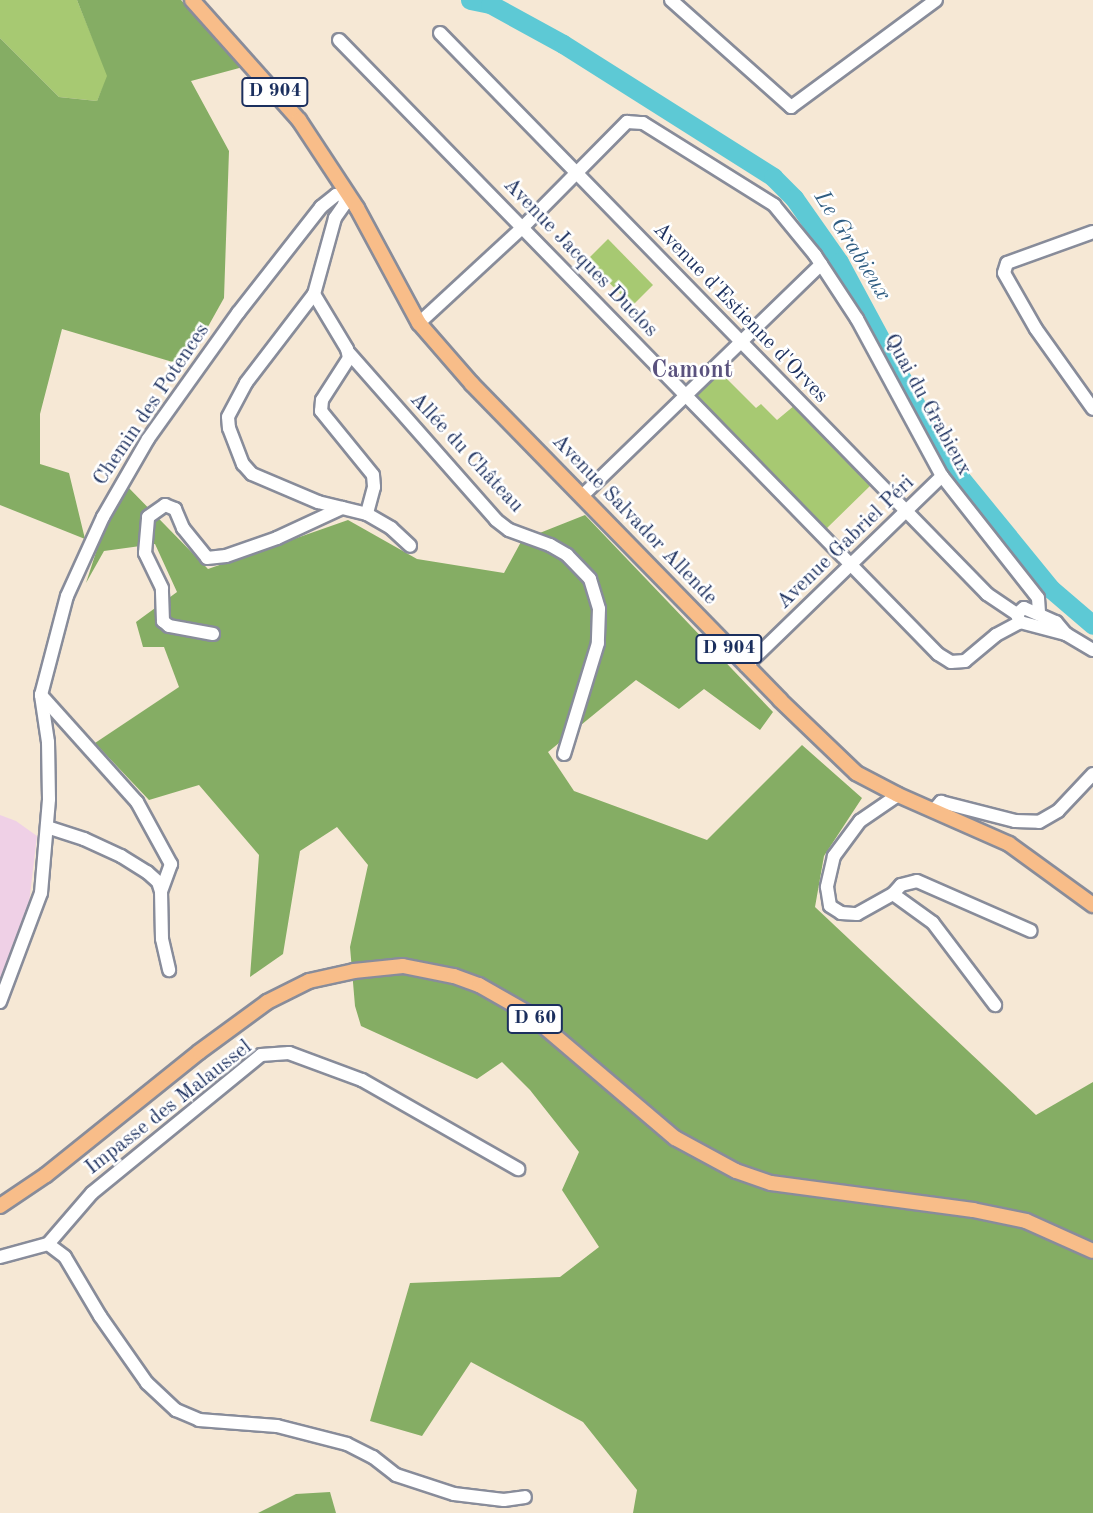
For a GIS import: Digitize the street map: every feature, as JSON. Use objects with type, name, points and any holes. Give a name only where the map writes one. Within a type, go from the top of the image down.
[{"type":"main road","name":"D 904","points":[[192,0],[299,120],[347,192]]},
{"type":"main road","name":"Avenue Salvador Allende","points":[[347,192],[419,323],[472,384],[746,666],[856,773],[898,795],[1009,844],[1093,905]]},
{"type":"main road","name":"D 60","points":[[0,1206],[46,1175],[199,1052],[267,1002],[309,981],[354,971],[403,966],[454,976],[479,985],[528,1013],[675,1138],[736,1171],[771,1183],[973,1210],[1026,1221],[1093,1251]]},
{"type":"street","points":[[671,0],[791,107],[936,0]]},
{"type":"street","name":"Avenue d'Estienne d'Orves","points":[[440,33],[907,510],[1016,613]]},
{"type":"street","name":"Avenue Jacques Duclos","points":[[339,40],[938,654],[951,662],[965,661],[996,635],[1016,613]]},
{"type":"street","name":"Quai du Grabieux","points":[[576,174],[628,122],[634,120],[665,136],[774,205],[821,264],[857,319],[943,476],[1038,598],[1039,614]]},
{"type":"street","points":[[419,323],[576,174]]},
{"type":"street","points":[[347,192],[344,205],[335,218],[314,294],[246,383],[228,417],[229,428],[243,464],[252,474],[265,482],[367,514],[391,528],[410,546]]},
{"type":"street","name":"Chemin des Potences","points":[[0,1002],[41,893],[47,827],[48,743],[41,695],[67,596],[99,526],[148,439],[238,313],[321,207],[336,195],[347,192]]},
{"type":"street","points":[[1093,232],[1007,263],[1004,273],[1036,329],[1093,409]]},
{"type":"street","points":[[582,496],[821,264]]},
{"type":"street","name":"Allée du Château","points":[[314,294],[349,353],[496,520],[509,530],[550,545],[567,555],[590,579],[599,609],[598,643],[564,754]]},
{"type":"street","points":[[349,353],[347,365],[322,400],[321,411],[373,475],[374,487],[367,514]]},
{"type":"street","name":"Avenue Gabriel Péri","points":[[746,666],[943,476]]},
{"type":"street","points":[[213,634],[169,626],[163,621],[162,588],[145,553],[148,517],[165,505],[175,509],[183,528],[206,558],[226,556],[277,538],[342,508]]},
{"type":"street","points":[[996,635],[1016,613],[1025,584]]},
{"type":"street","points":[[1016,613],[1039,614],[1056,622],[1066,634]]},
{"type":"street","points":[[1016,613],[1066,634],[1093,650]]},
{"type":"street","points":[[41,695],[137,803],[153,829],[171,863],[161,891]]},
{"type":"street","points":[[934,810],[941,802],[1016,821],[1039,822],[1058,811],[1093,774]]},
{"type":"street","points":[[898,795],[860,821],[834,856],[827,887],[830,906],[841,914],[857,914],[893,894],[901,885],[917,881],[1031,931]]},
{"type":"street","points":[[47,827],[84,839],[121,856],[158,882],[161,891],[162,939],[169,970]]},
{"type":"street","points":[[893,894],[933,923],[995,1005]]},
{"type":"street","name":"Impasse des Malaussel","points":[[48,1244],[92,1193],[261,1055],[289,1053],[362,1080],[518,1169]]},
{"type":"street","points":[[0,1257],[48,1244],[65,1257],[100,1316],[147,1383],[176,1410],[199,1420],[277,1426],[347,1444],[373,1457],[396,1475],[454,1494],[504,1500],[525,1497]]},
{"type":"shaded area","points":[[0,815],[16,821],[37,836],[27,920],[0,984]]},
{"type":"green space","points":[[0,0],[77,0],[108,76],[97,101],[59,97],[0,38]]},
{"type":"green space","points":[[77,0],[181,0],[243,67],[191,81],[229,151],[224,298],[186,366],[62,329],[40,414],[40,464],[69,473],[85,539],[0,505],[0,38],[59,97],[97,101],[107,76]]},
{"type":"green space","points":[[608,239],[653,285],[632,306],[587,260]]},
{"type":"green space","points":[[719,371],[756,408],[761,404],[777,420],[795,405],[872,484],[825,530],[697,395]]},
{"type":"green space","points":[[126,485],[208,569],[348,520],[417,559],[504,573],[522,540],[585,515],[773,712],[760,730],[704,689],[679,709],[636,680],[548,752],[574,791],[707,840],[802,745],[862,798],[824,856],[815,907],[1036,1115],[1093,1082],[1093,1513],[633,1513],[637,1490],[583,1422],[471,1362],[422,1436],[370,1421],[410,1283],[560,1277],[599,1247],[562,1190],[579,1152],[530,1090],[502,1062],[477,1079],[361,1026],[355,1006],[350,947],[368,865],[337,827],[300,851],[283,954],[250,977],[259,855],[199,785],[149,800],[95,743],[179,687],[164,647],[143,647],[136,622],[177,592],[155,544],[104,551],[86,583],[98,546]]},
{"type":"green space","points":[[330,1492],[336,1513],[258,1513],[296,1494]]},
{"type":"waterway","name":"Le Grabieux","points":[[470,0],[490,4],[563,44],[773,177],[794,198],[839,262],[945,459],[1051,589],[1093,625]]},
{"type":"district","name":"Camont","points":[[692,372]]}]
